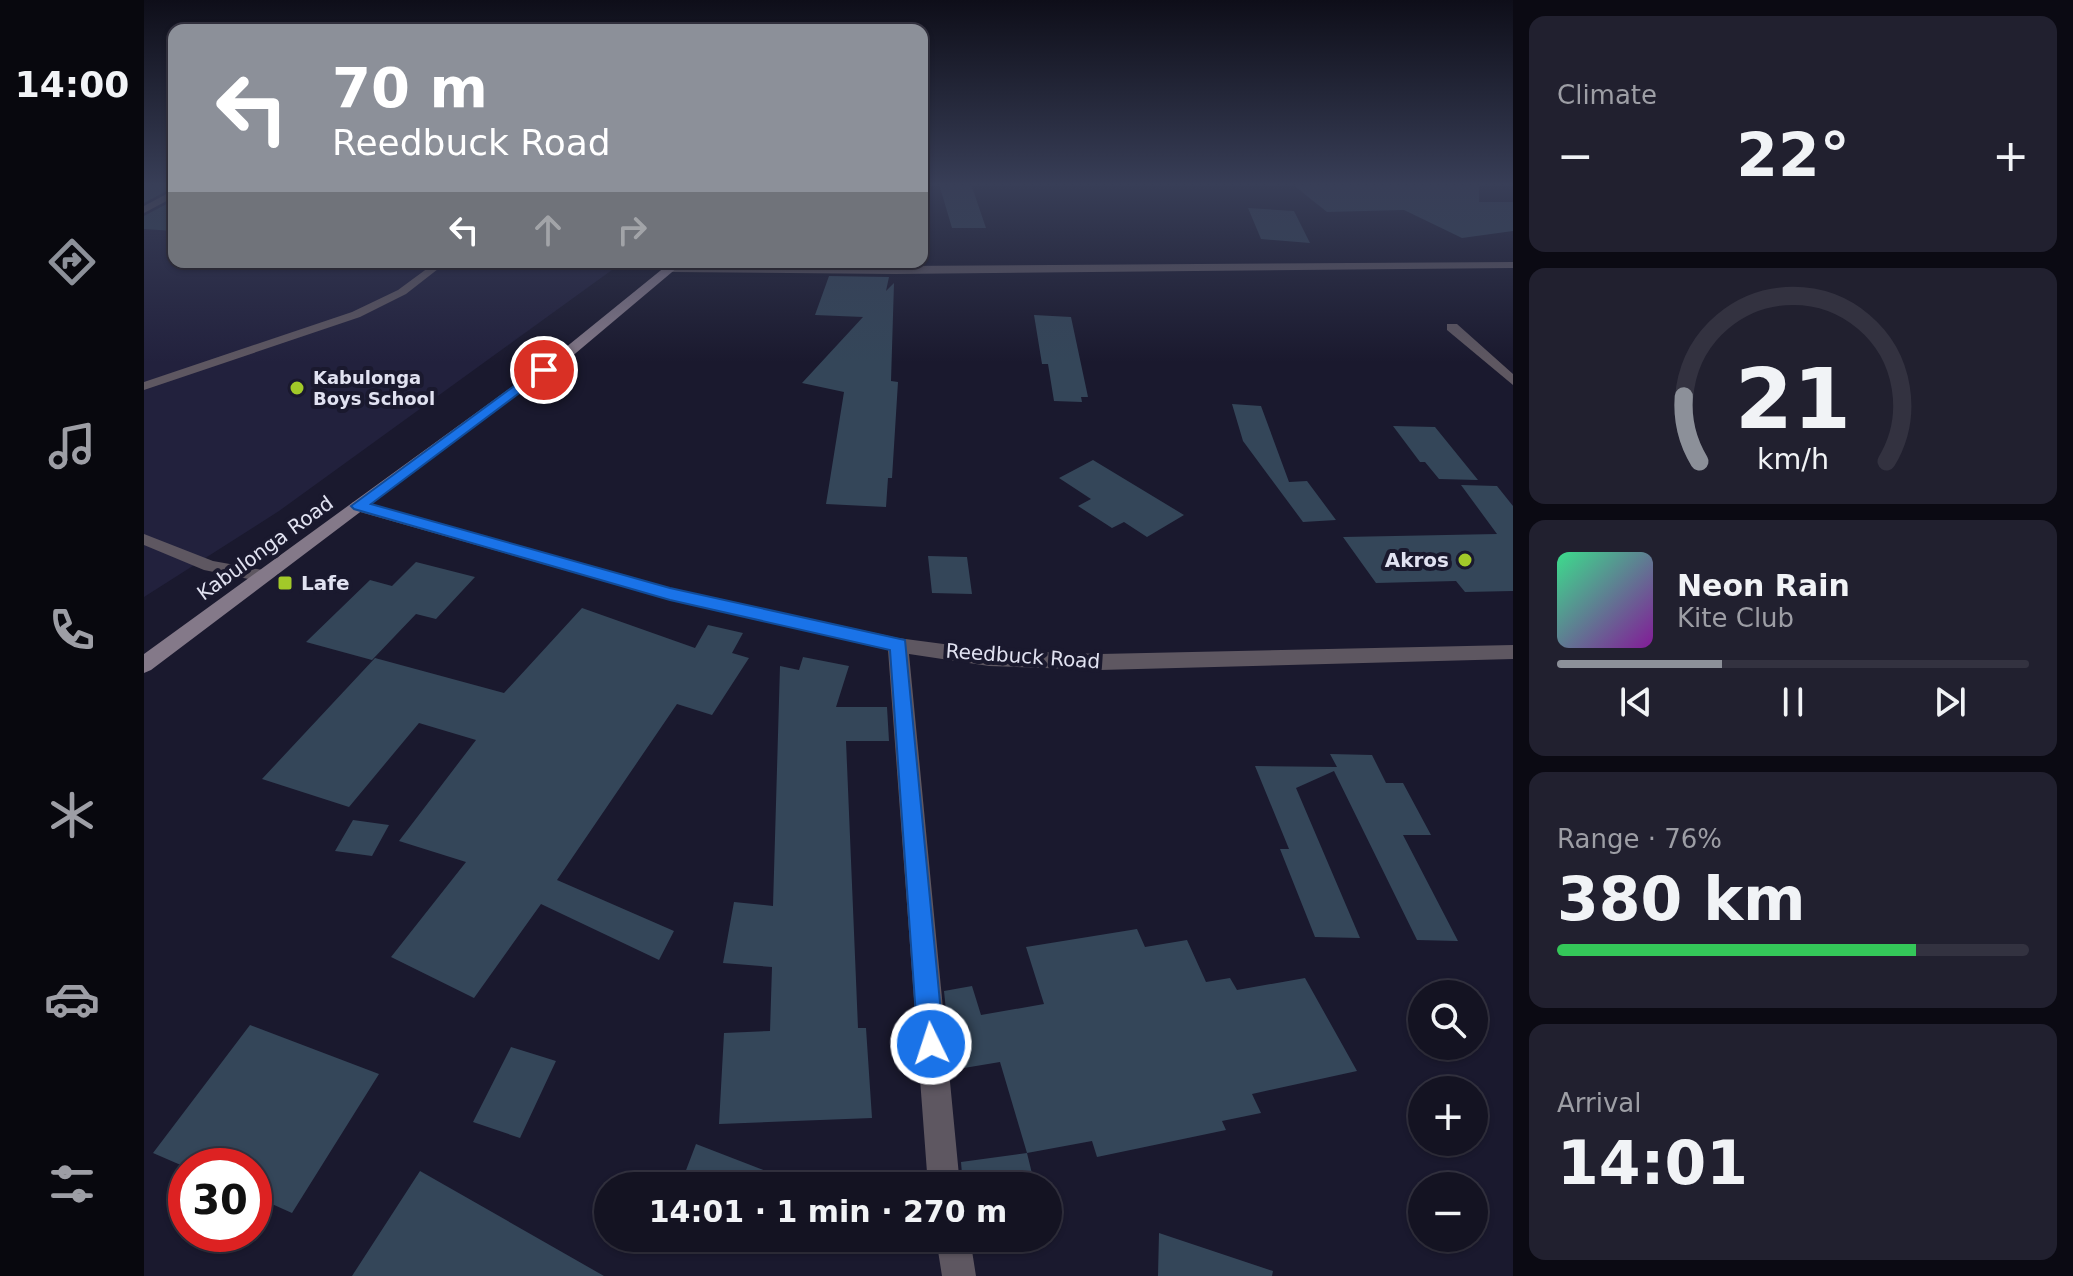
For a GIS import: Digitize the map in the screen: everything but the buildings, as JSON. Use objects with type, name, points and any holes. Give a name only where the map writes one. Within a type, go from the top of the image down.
[{"type":"main road","name":"Kabulonga Road","points":[[144,665],[565,355],[671,268]]},
{"type":"street","points":[[816,268],[910,270],[1513,265]]},
{"type":"street","points":[[1452,327],[1513,381]]},
{"type":"street","name":"Reedbuck Road","points":[[359,506],[670,594],[898,645],[989,658],[1100,662],[1513,652]]},
{"type":"street","points":[[898,645],[943,1172]]},
{"type":"street","points":[[955,1252],[959,1276]]},
{"type":"lane","points":[[144,386],[305,333],[409,288],[434,268]]},
{"type":"lane","points":[[144,539],[210,566],[263,576]]},
{"type":"shaded area","name":"Kabulonga Boys School","points":[[144,244],[168,244],[168,268],[615,268],[279,511],[144,597]]},
{"type":"place","name":"Kabulonga Boys School","points":[[297,388]]},
{"type":"place","name":"Akros","points":[[1465,560]]},
{"type":"place","name":"Lafe","points":[[285,583]]},
{"type":"route","points":[[544,370],[359,506],[670,594],[898,645],[931,1044]]}]
